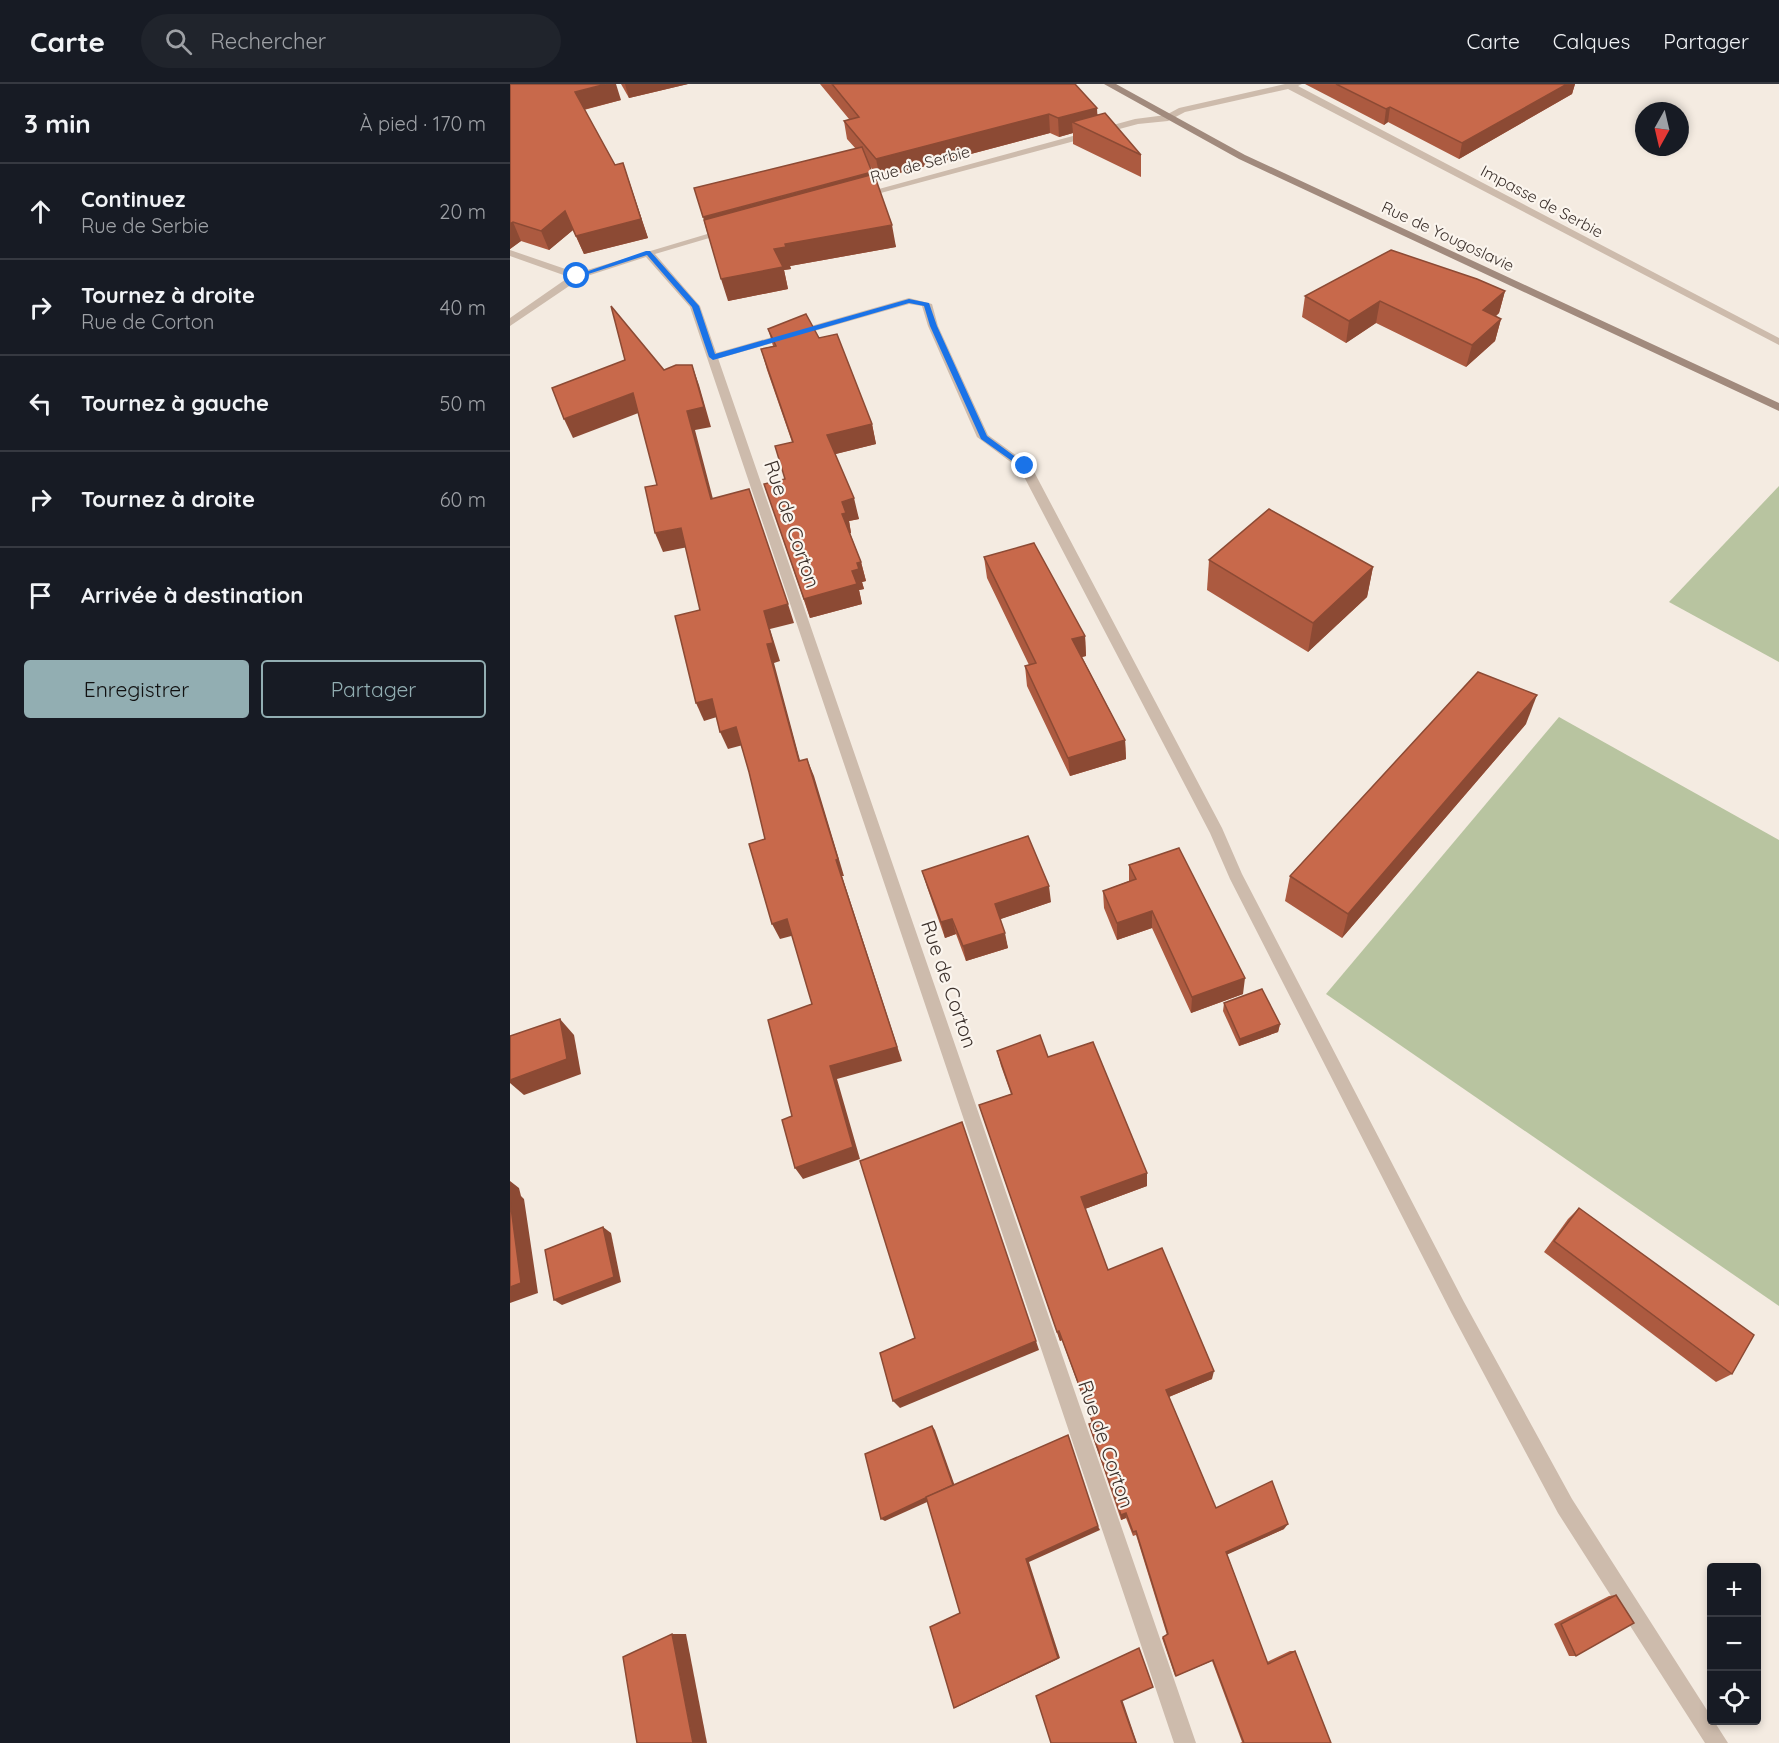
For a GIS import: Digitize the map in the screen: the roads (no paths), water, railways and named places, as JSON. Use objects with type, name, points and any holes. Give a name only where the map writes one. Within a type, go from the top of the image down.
[{"type":"main road","name":"Rue de Yougoslavie","points":[[1109,84],[1242,157],[1779,407]]},
{"type":"street","name":"Rue de Serbie","points":[[853,198],[1138,121],[1168,118],[1182,110],[1294,85]]},
{"type":"street","name":"Impasse de Serbie","points":[[1294,85],[1779,342]]},
{"type":"street","points":[[510,323],[577,276],[648,253],[739,228]]},
{"type":"street","points":[[510,253],[577,276]]},
{"type":"street","name":"Rue de Corton","points":[[648,253],[695,306],[1185,1743]]},
{"type":"street","points":[[713,357],[909,301],[927,304],[933,326],[984,437],[1025,466],[1217,832],[1234,875],[1458,1308],[1565,1506],[1717,1743]]}]
